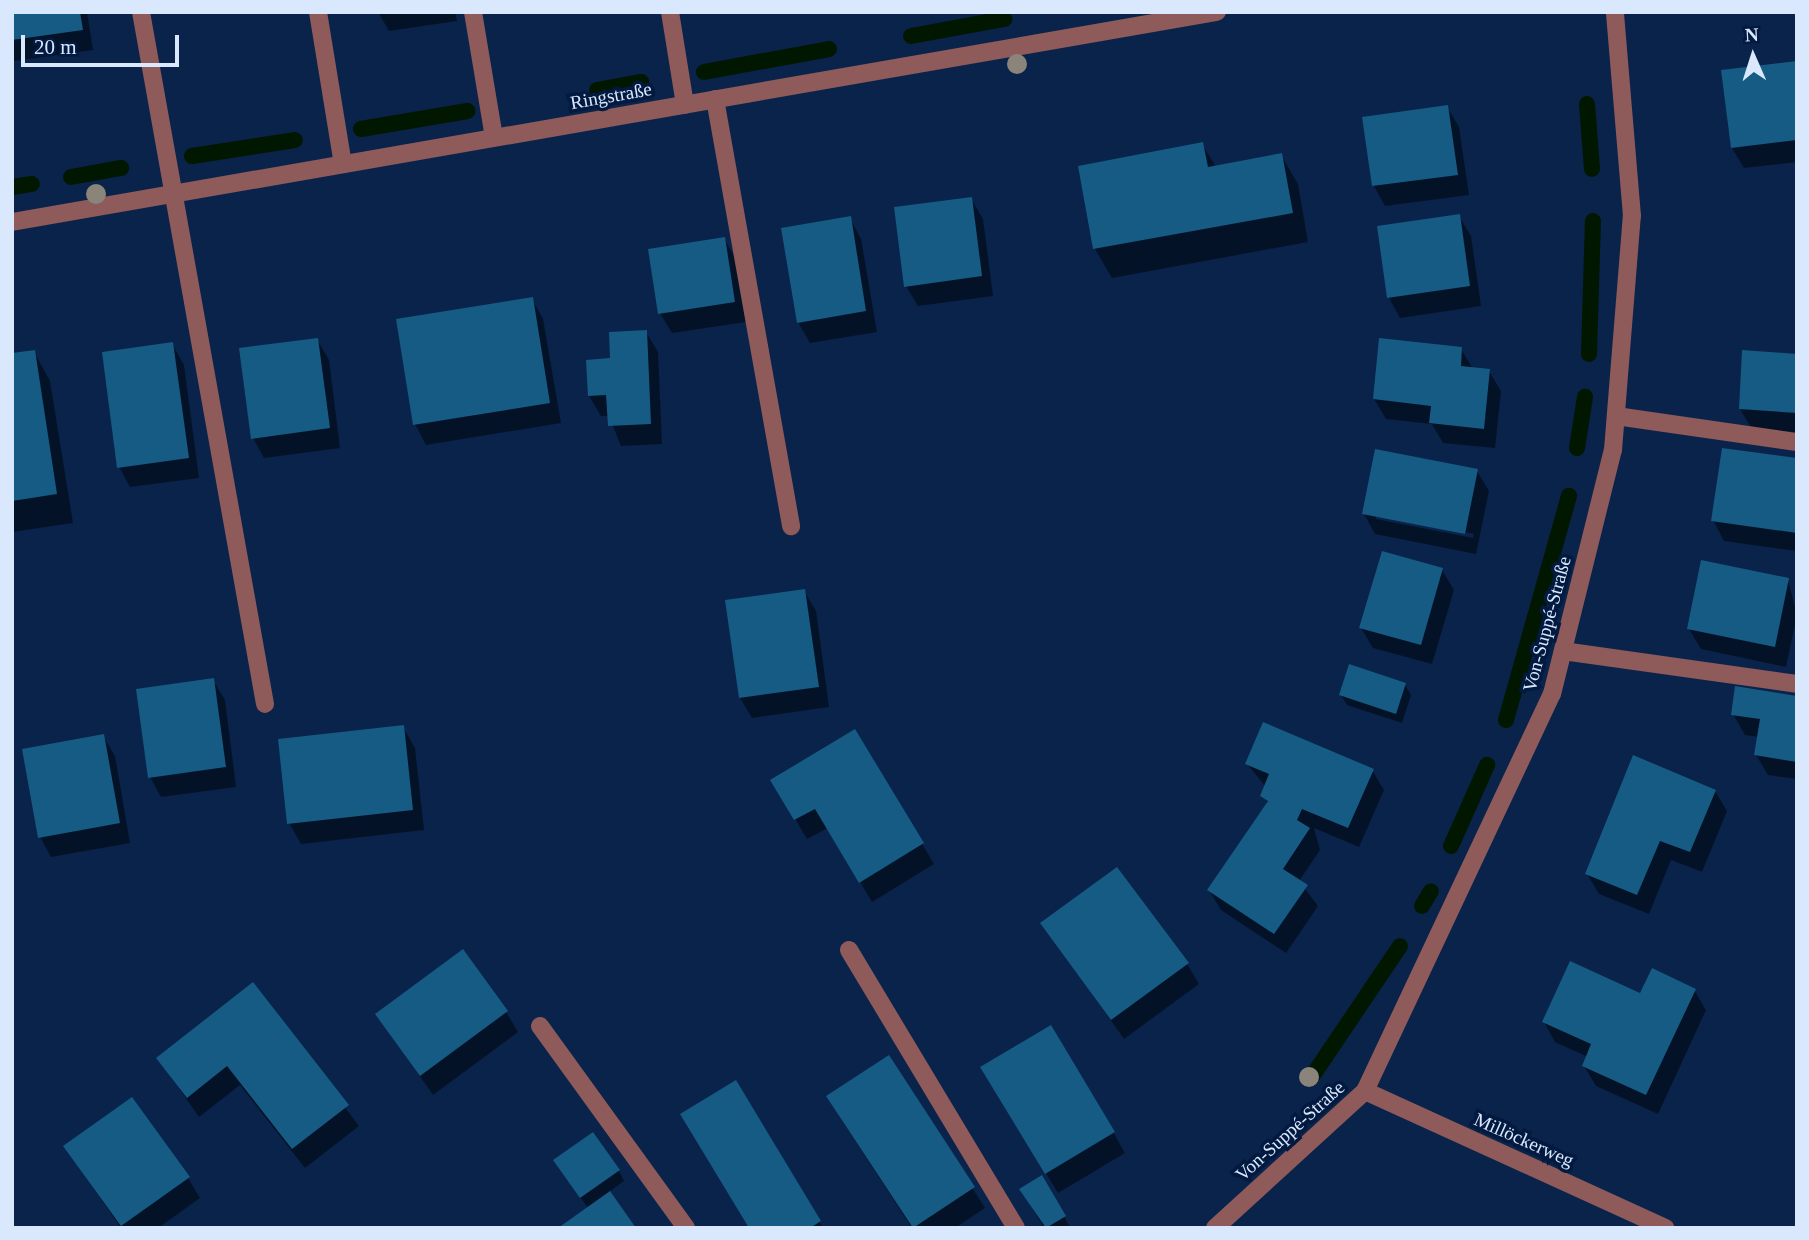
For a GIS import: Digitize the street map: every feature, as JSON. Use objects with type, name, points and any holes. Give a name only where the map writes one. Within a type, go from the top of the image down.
[{"type":"street","points":[[141,12],[170,194],[195,285],[265,704]]},
{"type":"street","points":[[318,12],[343,164]]},
{"type":"street","points":[[473,12],[494,137]]},
{"type":"street","points":[[670,12],[685,104]]},
{"type":"street","name":"Ringstraße","points":[[12,222],[1217,12]]},
{"type":"street","name":"Von-Suppé-Straße","points":[[1215,1228],[1365,1091],[1552,694],[1613,450],[1632,216],[1615,12]]},
{"type":"street","points":[[715,99],[791,526]]},
{"type":"street","points":[[1616,416],[1797,442]]},
{"type":"street","points":[[1563,651],[1797,684]]},
{"type":"street","points":[[849,950],[1016,1228]]},
{"type":"street","points":[[540,1026],[686,1228]]},
{"type":"street","name":"Millöckerweg","points":[[1365,1091],[1665,1228]]},
{"type":"building","points":[[12,12],[80,12],[83,30],[12,40]]},
{"type":"building","points":[[1797,61],[1797,140],[1731,148],[1721,70]]},
{"type":"building","points":[[1448,105],[1458,175],[1372,186],[1362,117]]},
{"type":"building","points":[[1203,142],[1208,167],[1282,153],[1293,213],[1093,249],[1078,166]]},
{"type":"building","points":[[972,197],[982,276],[904,287],[894,207]]},
{"type":"building","points":[[1460,214],[1470,286],[1387,298],[1377,226]]},
{"type":"building","points":[[851,216],[866,311],[797,323],[781,228]]},
{"type":"building","points":[[725,237],[735,302],[658,314],[648,249]]},
{"type":"building","points":[[533,297],[550,403],[413,425],[396,319]]},
{"type":"building","points":[[647,330],[651,424],[608,426],[606,395],[588,396],[586,360],[610,358],[609,332]]},
{"type":"building","points":[[318,338],[330,428],[251,439],[239,348]]},
{"type":"building","points":[[1379,338],[1462,347],[1461,366],[1490,369],[1484,429],[1429,423],[1431,406],[1373,399]]},
{"type":"building","points":[[173,342],[189,458],[117,468],[102,352]]},
{"type":"building","points":[[35,350],[57,494],[12,501],[12,353]]},
{"type":"building","points":[[1742,350],[1797,354],[1797,413],[1739,409]]},
{"type":"building","points":[[1722,448],[1797,458],[1797,533],[1711,521]]},
{"type":"building","points":[[1375,449],[1478,469],[1465,534],[1362,514]]},
{"type":"building","points":[[1382,551],[1443,568],[1421,645],[1359,628]]},
{"type":"building","points":[[1701,560],[1789,578],[1775,647],[1687,629]]},
{"type":"building","points":[[805,589],[819,687],[739,698],[725,600]]},
{"type":"building","points":[[1349,664],[1406,683],[1396,714],[1339,695]]},
{"type":"building","points":[[214,678],[226,767],[148,778],[136,689]]},
{"type":"building","points":[[1735,686],[1797,696],[1797,762],[1754,755],[1760,719],[1731,715]]},
{"type":"building","points":[[1263,722],[1374,769],[1348,828],[1302,809],[1297,820],[1310,828],[1283,869],[1308,885],[1274,934],[1207,890],[1268,801],[1260,796],[1269,774],[1245,764]]},
{"type":"building","points":[[404,725],[413,810],[287,824],[278,739]]},
{"type":"building","points":[[855,729],[924,843],[859,883],[815,809],[794,820],[770,780]]},
{"type":"building","points":[[104,734],[120,823],[38,838],[22,749]]},
{"type":"building","points":[[1633,755],[1716,790],[1690,852],[1660,841],[1637,895],[1585,874]]},
{"type":"building","points":[[1117,867],[1189,963],[1111,1020],[1040,923]]},
{"type":"building","points":[[463,949],[508,1011],[420,1076],[375,1014]]},
{"type":"building","points":[[1570,961],[1640,993],[1652,968],[1696,989],[1646,1095],[1582,1066],[1591,1044],[1542,1022]]},
{"type":"building","points":[[253,982],[349,1105],[292,1149],[227,1066],[187,1098],[156,1058]]},
{"type":"building","points":[[1051,1025],[1115,1132],[1045,1174],[980,1067]]},
{"type":"building","points":[[889,1055],[975,1187],[913,1228],[826,1096]]},
{"type":"building","points":[[736,1080],[821,1221],[810,1228],[749,1228],[680,1114]]},
{"type":"building","points":[[132,1097],[190,1177],[121,1226],[63,1146]]},
{"type":"building","points":[[593,1132],[620,1170],[580,1198],[553,1160]]},
{"type":"building","points":[[1042,1175],[1066,1216],[1046,1228],[1019,1189]]},
{"type":"building","points":[[610,1191],[636,1228],[558,1228]]},
{"type":"waterway","points":[[911,36],[1004,19]]},
{"type":"waterway","points":[[704,72],[829,49]]},
{"type":"waterway","points":[[597,90],[641,82]]},
{"type":"waterway","points":[[1587,104],[1592,169]]},
{"type":"waterway","points":[[361,129],[467,111]]},
{"type":"waterway","points":[[192,156],[295,140]]},
{"type":"waterway","points":[[71,177],[121,168]]},
{"type":"waterway","points":[[12,187],[32,184]]},
{"type":"waterway","points":[[1589,354],[1593,221]]},
{"type":"waterway","points":[[1577,448],[1585,397]]},
{"type":"waterway","points":[[1506,720],[1569,496]]},
{"type":"waterway","points":[[1451,846],[1487,765]]},
{"type":"waterway","points":[[1422,906],[1431,891]]},
{"type":"waterway","points":[[1311,1078],[1400,946]]}]
